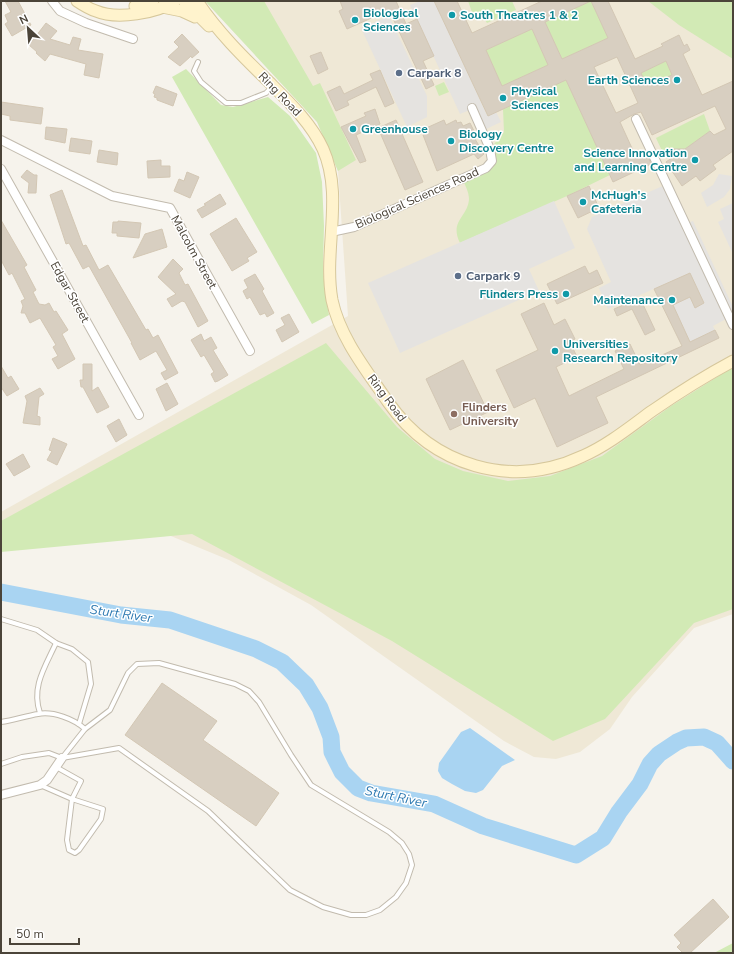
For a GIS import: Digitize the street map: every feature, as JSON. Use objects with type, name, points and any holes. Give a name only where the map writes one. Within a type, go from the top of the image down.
[{"type":"street","points":[[52,1],[60,11],[86,23],[133,39]]},
{"type":"street","points":[[77,1],[96,12],[109,15],[140,13],[151,3]]},
{"type":"street","points":[[89,1],[99,6],[116,8],[175,1]]},
{"type":"street","name":"Ring Road","points":[[184,1],[203,21],[233,46],[302,116],[323,149],[330,175],[331,232],[329,273],[332,300],[336,314],[351,345],[394,410],[413,431],[442,452],[476,467],[523,472],[550,468],[573,461],[599,448],[698,381],[733,361]]},
{"type":"street","name":"Ring Road","points":[[191,1],[199,5],[233,46]]},
{"type":"street","points":[[151,3],[190,14],[203,21]]},
{"type":"street","name":"Biological Sciences Road","points":[[331,232],[354,227],[486,168],[492,161],[490,149],[472,108]]},
{"type":"street","points":[[636,119],[733,325]]},
{"type":"street","name":"Malcolm Street","points":[[1,140],[112,196],[170,208],[250,351]]},
{"type":"street","name":"Edgar Street","points":[[1,169],[139,415]]},
{"type":"street","points":[[1,795],[40,784],[48,780],[62,758]]},
{"type":"lane","points":[[198,62],[194,71],[201,82],[226,102],[241,103],[266,93],[273,86]]},
{"type":"lane","points":[[1,619],[37,630],[56,643],[72,649],[88,662],[91,684],[79,724]]},
{"type":"lane","points":[[40,713],[36,702],[38,683],[56,643]]},
{"type":"lane","points":[[1,764],[22,757],[49,753],[62,758],[119,748],[208,811],[290,890],[323,907],[351,915],[366,915],[380,910],[396,897],[406,883],[412,865],[409,854],[402,843],[388,832],[311,785],[259,702],[249,691],[235,684],[159,663],[137,664],[128,673],[110,710],[85,729],[62,758]]},
{"type":"lane","points":[[1,722],[40,713],[68,718],[85,729]]},
{"type":"lane","points":[[40,784],[72,799],[103,809],[101,819],[79,850],[75,853],[69,850],[67,840],[72,799],[81,781],[56,768]]},
{"type":"shaded area","name":"Flinders University","points":[[205,1],[733,1],[733,614],[694,628],[632,697],[610,729],[580,752],[556,759],[534,757],[504,741],[311,605],[229,560],[166,534],[1,549],[1,512],[348,316],[338,171],[317,122]]},
{"type":"shaded area","points":[[420,1],[434,1],[487,115],[496,112],[501,122],[482,131],[472,109],[460,114],[410,5]]},
{"type":"shaded area","name":"Carpark 8","points":[[389,16],[427,96],[427,117],[407,127],[361,28]]},
{"type":"shaded area","points":[[719,174],[732,176],[730,189],[724,197],[707,207],[701,193],[713,185]]},
{"type":"shaded area","points":[[665,185],[726,319],[713,326],[715,330],[690,342],[673,305],[690,297],[695,308],[704,303],[690,273],[608,309],[599,288],[611,282],[587,229],[592,217]]},
{"type":"shaded area","name":"Carpark 9","points":[[554,201],[575,248],[529,269],[539,291],[400,353],[368,283]]},
{"type":"shaded area","points":[[733,203],[733,254],[718,222],[724,219],[720,209]]},
{"type":"shaded area","points":[[693,221],[733,307],[733,315],[690,222]]},
{"type":"green space","points":[[205,1],[264,1],[313,86],[320,83],[356,160],[338,171],[317,122]]},
{"type":"green space","points":[[468,1],[512,1],[516,10],[487,23],[485,20],[473,15]]},
{"type":"green space","points":[[591,1],[608,38],[562,59],[545,22]]},
{"type":"green space","points":[[648,1],[733,1],[733,59],[679,25]]},
{"type":"green space","points":[[532,29],[548,65],[502,86],[486,50]]},
{"type":"green space","points":[[666,61],[672,75],[647,86],[641,73]]},
{"type":"green space","points":[[186,69],[221,105],[233,107],[268,97],[290,116],[316,153],[322,182],[324,226],[323,268],[329,315],[312,324],[172,77]]},
{"type":"green space","points":[[566,80],[610,175],[567,196],[460,243],[457,236],[458,224],[466,210],[469,199],[468,191],[462,178],[492,161],[490,149],[504,132],[503,109]]},
{"type":"green space","points":[[444,82],[449,92],[439,96],[435,86]]},
{"type":"green space","points":[[704,114],[710,131],[685,149],[673,149],[664,155],[656,138]]},
{"type":"green space","points":[[326,343],[397,427],[435,459],[463,471],[508,481],[550,476],[602,456],[671,406],[733,367],[733,609],[694,623],[605,719],[553,741],[392,641],[192,534],[1,552],[1,521]]},
{"type":"green space","points":[[733,943],[733,953],[714,953]]},
{"type":"water","points":[[470,728],[515,760],[502,766],[483,790],[476,793],[465,791],[452,784],[442,778],[438,771],[439,763],[461,732]]},
{"type":"building","points":[[5,1],[18,1],[31,25],[12,36],[5,24],[8,22],[5,15],[11,12]]},
{"type":"building","points":[[340,1],[396,1],[406,24],[417,19],[434,56],[423,61],[434,85],[426,89],[389,10],[347,29],[339,11],[343,9]]},
{"type":"building","points":[[434,1],[457,1],[472,33],[542,1],[591,1],[608,1],[635,59],[663,46],[661,44],[679,35],[684,46],[687,44],[690,50],[683,54],[702,95],[733,81],[733,151],[713,165],[716,169],[700,181],[696,176],[682,186],[666,162],[673,157],[673,149],[685,149],[710,131],[714,135],[726,129],[715,106],[652,135],[641,112],[634,114],[620,122],[636,157],[646,152],[651,164],[613,182],[566,80],[488,116]],"holes":[[[591,1],[608,38],[562,59],[545,22]],[[532,29],[548,65],[502,86],[486,50]],[[617,57],[638,103],[616,113],[594,67]],[[666,61],[672,75],[647,86],[641,73]]]},
{"type":"building","points":[[46,23],[57,31],[50,39],[70,45],[73,37],[81,39],[78,50],[103,54],[99,78],[84,75],[86,64],[50,54],[45,61],[36,53],[37,52],[29,45]]},
{"type":"building","points":[[182,34],[199,52],[192,58],[191,56],[180,66],[168,57],[179,47],[174,42]]},
{"type":"building","points":[[321,52],[328,69],[318,74],[310,56]]},
{"type":"building","points":[[380,70],[394,103],[385,107],[376,87],[347,101],[349,105],[336,111],[327,92],[340,86],[344,94],[373,80],[370,74]]},
{"type":"building","points":[[156,86],[177,94],[173,106],[157,100],[157,98],[154,97],[155,94],[153,93]]},
{"type":"building","points":[[1,102],[43,108],[41,124],[10,120],[10,116],[1,114]]},
{"type":"building","points":[[375,109],[380,124],[356,135],[366,161],[360,163],[341,127],[366,116],[364,113]]},
{"type":"building","points":[[396,120],[423,182],[405,190],[378,128]]},
{"type":"building","name":"Biology Discovery Centre","points":[[444,120],[446,125],[456,120],[457,123],[461,122],[463,126],[470,123],[475,133],[472,134],[484,154],[478,159],[474,154],[437,171],[423,135],[426,134],[424,129]]},
{"type":"building","points":[[46,127],[67,129],[65,143],[45,139]]},
{"type":"building","points":[[71,138],[92,141],[90,154],[69,151]]},
{"type":"building","points":[[99,150],[118,153],[117,165],[97,162]]},
{"type":"building","points":[[161,160],[161,166],[170,166],[170,177],[148,178],[147,161]]},
{"type":"building","points":[[27,170],[34,175],[37,175],[36,193],[28,193],[29,183],[21,177]]},
{"type":"building","points":[[187,172],[199,177],[190,198],[174,191],[179,179],[184,181]]},
{"type":"building","name":"McHugh's Cafeteria","points":[[589,186],[599,208],[578,218],[567,196]]},
{"type":"building","points":[[62,190],[83,246],[86,245],[99,270],[108,265],[146,330],[148,329],[153,338],[158,335],[178,373],[165,380],[161,373],[167,370],[156,351],[140,360],[89,266],[83,269],[69,243],[66,244],[50,195]]},
{"type":"building","points":[[220,194],[226,204],[202,218],[197,210]]},
{"type":"building","points":[[236,218],[257,252],[247,258],[249,261],[232,271],[210,234]]},
{"type":"building","points":[[1,220],[27,265],[24,267],[36,290],[33,292],[39,304],[45,305],[49,303],[68,330],[62,334],[75,359],[58,369],[52,359],[58,356],[53,347],[56,345],[40,318],[30,323],[25,313],[21,313],[23,306],[21,301],[25,299],[12,273],[9,275],[1,260]]},
{"type":"building","points":[[113,222],[141,223],[139,238],[117,236],[117,233],[112,233]]},
{"type":"building","points":[[162,229],[167,247],[133,258],[145,234]]},
{"type":"building","points":[[173,259],[183,269],[179,273],[185,285],[188,284],[208,321],[198,327],[185,302],[182,301],[172,307],[167,299],[176,294],[158,277]]},
{"type":"building","name":"Flinders Press","points":[[585,266],[589,274],[597,270],[603,283],[557,304],[547,284]]},
{"type":"building","points":[[690,273],[704,303],[695,308],[690,297],[673,305],[690,342],[715,330],[719,338],[596,397],[608,423],[557,447],[535,398],[514,408],[496,370],[538,350],[521,314],[544,303],[554,325],[565,319],[575,339],[570,342],[577,357],[556,367],[569,396],[624,369],[615,351],[630,344],[640,365],[682,346],[654,289]]},
{"type":"building","points":[[255,274],[264,289],[262,291],[274,313],[267,317],[265,313],[260,315],[250,297],[247,299],[243,291],[248,288],[244,280]]},
{"type":"building","points":[[640,298],[655,330],[645,335],[632,309],[617,316],[614,309]]},
{"type":"building","points":[[289,314],[299,332],[282,342],[276,330],[285,325],[281,318]]},
{"type":"building","points":[[201,334],[204,341],[211,337],[217,348],[213,350],[228,375],[215,382],[211,374],[214,372],[204,355],[201,357],[191,340]]},
{"type":"building","points":[[463,360],[488,412],[450,430],[426,379]]},
{"type":"building","points":[[83,364],[92,364],[92,391],[98,387],[109,407],[97,413],[83,387],[81,387],[80,380],[83,380]]},
{"type":"building","points":[[1,366],[8,378],[11,376],[19,389],[7,396],[1,387]]},
{"type":"building","points":[[167,383],[178,404],[166,411],[156,389]]},
{"type":"building","points":[[40,388],[44,394],[39,397],[37,416],[40,417],[40,425],[23,423],[27,401],[25,396]]},
{"type":"building","points":[[119,419],[127,435],[116,442],[107,426]]},
{"type":"building","points":[[53,438],[67,444],[57,465],[47,460],[52,451],[49,450]]},
{"type":"building","points":[[23,454],[30,467],[14,476],[6,464]]},
{"type":"building","points":[[162,683],[217,721],[203,740],[279,793],[256,826],[125,735]]},
{"type":"building","points":[[713,899],[729,917],[690,953],[683,953],[677,947],[681,943],[674,935]]},
{"type":"waterway","name":"Sturt River","points":[[1,592],[121,615],[170,620],[256,649],[282,662],[306,685],[320,708],[331,737],[332,752],[342,772],[358,788],[371,793],[434,804],[483,826],[576,855],[603,838],[619,812],[640,784],[650,764],[659,754],[677,742],[686,738],[704,737],[717,743],[733,761]]},
{"type":"place","name":"South Theatres 1 & 2","points":[[452,15]]},
{"type":"place","name":"Biological Sciences","points":[[355,20]]},
{"type":"place","name":"Carpark 8","points":[[399,73]]},
{"type":"place","name":"Earth Sciences","points":[[677,80]]},
{"type":"place","name":"Physical Sciences","points":[[503,98]]},
{"type":"place","name":"Greenhouse","points":[[353,129]]},
{"type":"place","name":"Biology Discovery Centre","points":[[451,141]]},
{"type":"place","name":"Science Innovation and Learning Centre","points":[[695,160]]},
{"type":"place","name":"McHugh's Cafeteria","points":[[583,202]]},
{"type":"place","name":"Carpark 9","points":[[458,276]]},
{"type":"place","name":"Flinders Press","points":[[566,294]]},
{"type":"place","name":"Maintenance","points":[[672,300]]},
{"type":"place","name":"Universities Research Repository","points":[[555,351]]},
{"type":"place","name":"Flinders University","points":[[454,414]]}]
